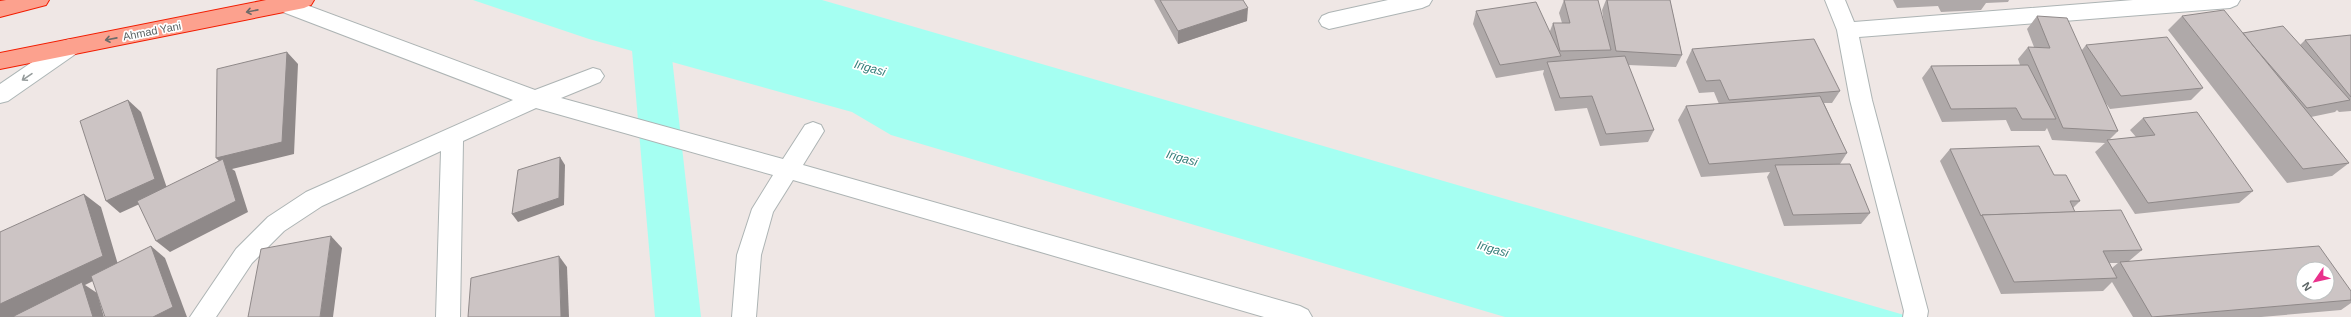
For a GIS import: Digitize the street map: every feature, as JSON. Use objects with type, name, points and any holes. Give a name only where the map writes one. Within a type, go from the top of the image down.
[{"type":"highway","points":[[0,9],[39,0]]},
{"type":"highway","name":"Ahmad Yani","points":[[0,61],[304,0]]},
{"type":"street","points":[[1329,21],[1422,0]]},
{"type":"street","points":[[1835,0],[1847,30],[1861,100],[1915,314]]},
{"type":"street","points":[[1847,30],[2230,0]]},
{"type":"street","points":[[282,4],[535,99],[788,171],[961,218],[1300,317]]},
{"type":"street","points":[[0,95],[70,47]]},
{"type":"street","points":[[202,317],[244,256],[276,224],[314,199],[535,99],[593,76]]},
{"type":"street","points":[[744,317],[749,255],[764,210],[813,131]]},
{"type":"street","points":[[448,317],[452,136]]},
{"type":"water","name":"Irigasi","points":[[473,0],[822,0],[1911,317],[1505,317],[891,135],[852,112],[589,39]]},
{"type":"building","points":[[1160,0],[1243,0],[1248,8],[1178,31]]},
{"type":"building","points":[[1564,0],[1598,0],[1611,50],[1560,51],[1553,23],[1570,23]]},
{"type":"building","points":[[1607,0],[1670,0],[1682,55],[1616,51]]},
{"type":"building","points":[[1536,2],[1561,56],[1500,65],[1476,11]]},
{"type":"building","points":[[2224,10],[2349,163],[2303,169],[2182,16]]},
{"type":"building","points":[[2037,16],[2067,18],[2118,131],[2063,128],[2028,47],[2050,48]]},
{"type":"building","points":[[2283,26],[2350,100],[2307,108],[2243,33]]},
{"type":"building","points":[[2351,35],[2351,97],[2305,40]]},
{"type":"building","points":[[2167,37],[2203,88],[2121,96],[2086,45]]},
{"type":"building","points":[[1814,39],[1840,91],[1729,100],[1720,80],[1706,81],[1692,49]]},
{"type":"building","points":[[287,52],[282,142],[216,158],[217,69]]},
{"type":"building","points":[[1625,56],[1654,130],[1606,134],[1592,96],[1560,98],[1547,62]]},
{"type":"building","points":[[2028,65],[2056,119],[2022,119],[2016,108],[1951,109],[1931,66]]},
{"type":"building","points":[[1820,96],[1847,153],[1709,164],[1686,106]]},
{"type":"building","points":[[128,100],[155,179],[106,201],[80,121]]},
{"type":"building","points":[[2197,112],[2253,191],[2148,203],[2107,140],[2155,135],[2143,118]]},
{"type":"building","points":[[2039,146],[2054,175],[2066,175],[2080,201],[2070,201],[2075,212],[1981,216],[1950,149]]},
{"type":"building","points":[[560,157],[559,198],[512,214],[518,170]]},
{"type":"building","points":[[223,159],[236,201],[156,241],[137,201]]},
{"type":"building","points":[[1850,164],[1870,213],[1793,215],[1775,165]]},
{"type":"building","points":[[84,194],[103,256],[0,304],[0,232]]},
{"type":"building","points":[[2121,210],[2142,250],[2103,251],[2117,278],[2014,282],[1982,215]]},
{"type":"building","points":[[331,236],[320,317],[248,317],[261,249]]},
{"type":"building","points":[[151,246],[173,307],[153,317],[105,317],[91,276]]},
{"type":"building","points":[[2319,246],[2330,261],[2295,261],[2295,301],[2335,301],[2335,268],[2351,291],[2351,300],[2152,317],[2120,262]]},
{"type":"building","points":[[559,256],[561,317],[468,317],[471,278]]},
{"type":"building","points":[[82,282],[93,317],[14,317],[14,316]]},
{"type":"waterway","points":[[647,4],[678,317]]}]
